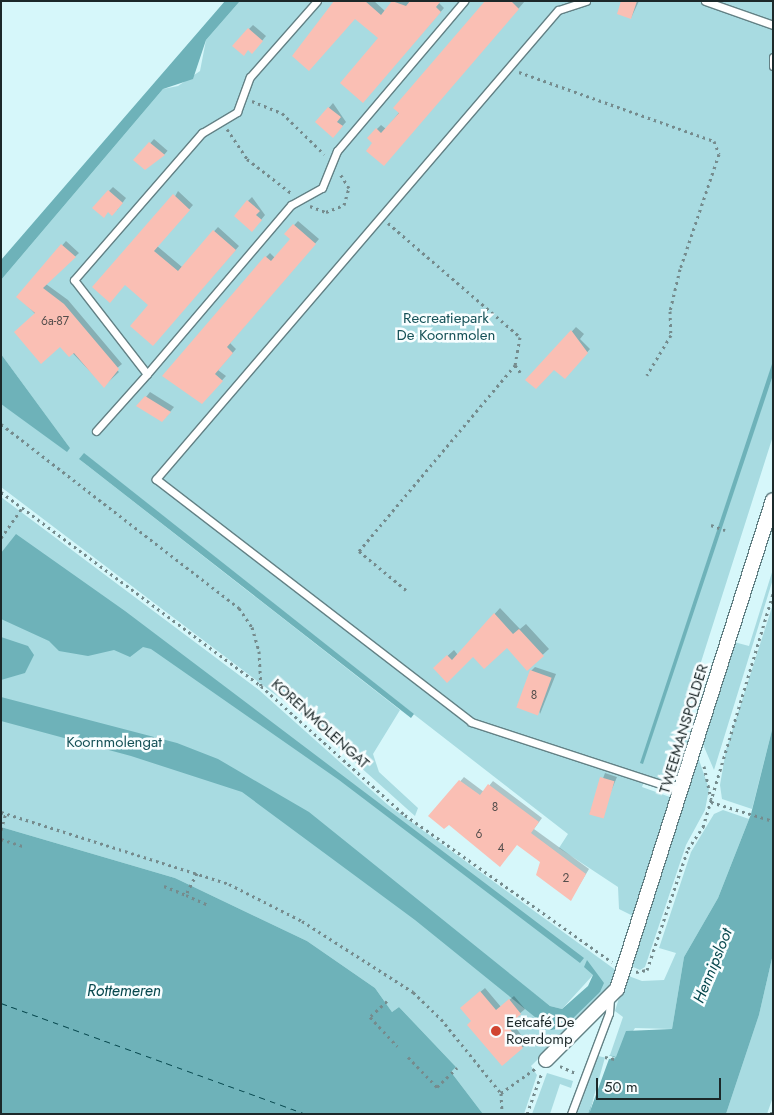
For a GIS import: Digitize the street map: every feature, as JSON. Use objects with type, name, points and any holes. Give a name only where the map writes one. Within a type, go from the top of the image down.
[{"type":"street","name":"TWEEMANSPOLDER","points":[[546,1060],[610,997],[625,968],[773,500]]},
{"type":"lane","points":[[147,374],[74,280],[206,129],[224,122],[244,99],[250,77],[317,1]]},
{"type":"lane","points":[[96,431],[299,198],[322,188],[331,162],[464,1]]},
{"type":"lane","points":[[586,1],[558,10],[379,215],[156,479],[471,722],[682,791]]},
{"type":"lane","points":[[705,1],[773,25]]},
{"type":"lane","points":[[773,57],[773,66]]},
{"type":"lane","points":[[571,1114],[609,1014],[610,997]]},
{"type":"path","points":[[508,68],[714,141],[719,154],[680,269],[670,312],[670,335],[647,375]]},
{"type":"path","points":[[224,122],[247,159],[299,198],[326,212],[344,205],[349,188],[331,162],[282,113],[244,99]]},
{"type":"path","points":[[379,215],[520,338],[515,365],[359,551],[406,590]]},
{"type":"path","points":[[515,365],[520,372]]},
{"type":"path","points":[[1,424],[239,608],[252,627],[259,650],[261,686]]},
{"type":"path","name":"KORENMOLENGAT","points":[[1,492],[261,686],[399,810],[602,957],[625,968]]},
{"type":"path","points":[[1,538],[22,508]]},
{"type":"path","points":[[711,525],[725,530]]},
{"type":"path","points":[[625,968],[641,974],[647,970],[688,849],[703,827],[724,747],[773,593]]},
{"type":"path","points":[[696,743],[711,785],[711,802]]},
{"type":"path","points":[[711,802],[773,821]]},
{"type":"path","points":[[1,830],[3,812],[197,873],[294,917],[367,960],[441,1020],[501,1093],[501,1112],[496,1114]]},
{"type":"path","points":[[1,839],[23,846]]},
{"type":"path","points":[[186,895],[197,873]]},
{"type":"path","points":[[164,886],[208,905]]},
{"type":"path","points":[[387,1001],[370,1017],[397,1046]]},
{"type":"path","points":[[408,1057],[437,1087],[457,1068]]},
{"type":"path","points":[[604,1057],[615,1059]]},
{"type":"path","points":[[501,1093],[546,1060]]},
{"type":"path","points":[[527,1114],[546,1060]]},
{"type":"path","points":[[771,1114],[773,1109]]},
{"type":"green space","name":"Recreatiepark De Koornmolen","points":[[240,1],[773,1],[773,372],[768,389],[773,375],[773,436],[680,728],[692,732],[680,770],[666,782],[646,776],[642,787],[670,797],[673,808],[637,918],[619,909],[618,887],[559,848],[568,834],[126,491],[79,459],[400,710],[373,754],[379,772],[418,808],[415,816],[301,714],[1,487],[1,404],[70,448],[1,354],[1,280],[163,89],[178,86],[200,71],[206,40]]},
{"type":"green space","name":"Koornmolengat","points":[[1,497],[259,690],[388,805],[617,971],[605,993],[531,1066],[537,1075],[524,1114],[483,1114],[451,1072],[456,1067],[399,1007],[392,1012],[375,988],[307,941],[175,878],[1,827]],"holes":[[[484,955],[550,1006],[562,1009],[593,975],[600,992],[544,1025]]]},
{"type":"green space","points":[[773,569],[773,579],[714,770],[702,742],[734,642],[749,646]]},
{"type":"green space","points":[[773,604],[773,726],[752,809],[722,799],[720,785],[726,750]]},
{"type":"green space","points":[[698,757],[709,789],[705,810],[686,845],[645,967],[640,970],[631,966]]},
{"type":"green space","points":[[723,810],[749,819],[718,898],[684,957],[672,1029],[635,1028],[616,1058],[610,1055],[623,1017],[615,1011],[626,975],[642,981],[664,980],[676,953],[659,948],[691,852],[714,814]]},
{"type":"green space","points":[[773,954],[773,1097],[767,1114],[726,1114],[759,1015]]},
{"type":"green space","points":[[598,1056],[607,1058],[588,1114],[577,1114]]},
{"type":"green space","points":[[547,1073],[573,1081],[571,1088],[560,1084],[550,1114],[532,1114]]},
{"type":"water","points":[[225,1],[240,1],[206,40],[193,79],[163,89],[1,280],[1,260]]},
{"type":"water","points":[[1,354],[70,448],[67,452],[1,404]]},
{"type":"water","points":[[773,361],[773,375],[643,764],[640,763]]},
{"type":"water","points":[[84,453],[414,714],[411,718],[79,459]]},
{"type":"water","points":[[16,534],[125,611],[584,958],[580,963],[339,780],[151,649],[143,647],[130,657],[114,650],[88,656],[59,651],[49,641],[1,619],[1,553]]},
{"type":"water","points":[[1,637],[28,646],[34,655],[25,673],[1,680]]},
{"type":"water","points":[[1,697],[177,743],[218,759],[309,812],[550,1006],[562,1009],[588,986],[593,975],[584,967],[587,960],[604,983],[600,992],[564,1027],[551,1030],[415,920],[242,792],[131,756],[1,721]]},
{"type":"water","name":"Hennipsloot","points":[[773,726],[773,954],[759,1015],[726,1114],[588,1114],[609,1055],[616,1057],[626,1031],[672,1029],[684,957],[718,898],[751,814]]},
{"type":"water","name":"Rottemeren","points":[[1,827],[175,878],[307,941],[375,988],[392,1012],[399,1007],[456,1067],[451,1072],[483,1114],[1,1114]]},
{"type":"pier","points":[[606,1054],[616,1058],[609,1059],[589,1114]]},
{"type":"building","points":[[334,1],[365,1],[381,15],[392,1],[406,6],[410,1],[441,1],[436,7],[441,12],[363,103],[340,83],[378,38],[355,19],[309,71],[292,56]]},
{"type":"building","points":[[485,1],[511,1],[519,9],[384,166],[366,151],[372,143],[367,138],[376,128],[381,133],[399,113],[393,108]]},
{"type":"building","points":[[621,1],[637,1],[631,19],[617,14]]},
{"type":"building","points":[[248,28],[263,41],[252,54],[248,50],[244,56],[232,46]]},
{"type":"building","points":[[328,107],[341,117],[337,122],[343,126],[333,138],[315,122]]},
{"type":"building","points":[[149,142],[165,155],[145,170],[133,160]]},
{"type":"building","points":[[108,190],[123,203],[112,216],[108,212],[104,218],[92,208]]},
{"type":"building","points":[[173,194],[190,210],[154,251],[178,271],[213,230],[236,250],[153,346],[130,326],[148,305],[125,285],[110,303],[92,287]]},
{"type":"building","points":[[247,200],[260,211],[256,215],[262,220],[252,232],[234,216]]},
{"type":"building","points":[[293,224],[316,244],[227,347],[233,353],[215,374],[223,381],[202,404],[162,376],[265,256],[271,261],[290,239],[284,234]]},
{"type":"building","points":[[61,244],[76,257],[43,288],[64,304],[119,369],[104,388],[74,353],[69,357],[60,347],[41,364],[14,332],[35,313],[16,297]]},
{"type":"building","points":[[571,330],[588,353],[565,379],[554,370],[536,389],[525,380]]},
{"type":"building","points":[[145,396],[171,412],[162,422],[136,406]]},
{"type":"building","points":[[494,613],[513,634],[519,629],[544,656],[527,671],[507,648],[484,669],[473,657],[447,683],[433,668],[447,655],[452,660]]},
{"type":"building","points":[[530,670],[552,678],[538,715],[516,708]]},
{"type":"building","points":[[600,777],[614,781],[604,819],[589,814]]},
{"type":"building","points":[[459,780],[480,795],[488,784],[539,822],[531,833],[586,874],[571,901],[536,875],[540,862],[517,845],[500,867],[449,825],[444,829],[428,816]]},
{"type":"building","points":[[480,991],[496,1010],[509,999],[521,1014],[508,1026],[523,1048],[502,1066],[467,1025],[471,1021],[460,1008]]},
{"type":"ferry route","points":[[1,1003],[306,1114]]},
{"type":"place","name":"Eetcafé De Roerdomp","points":[[496,1031]]}]
